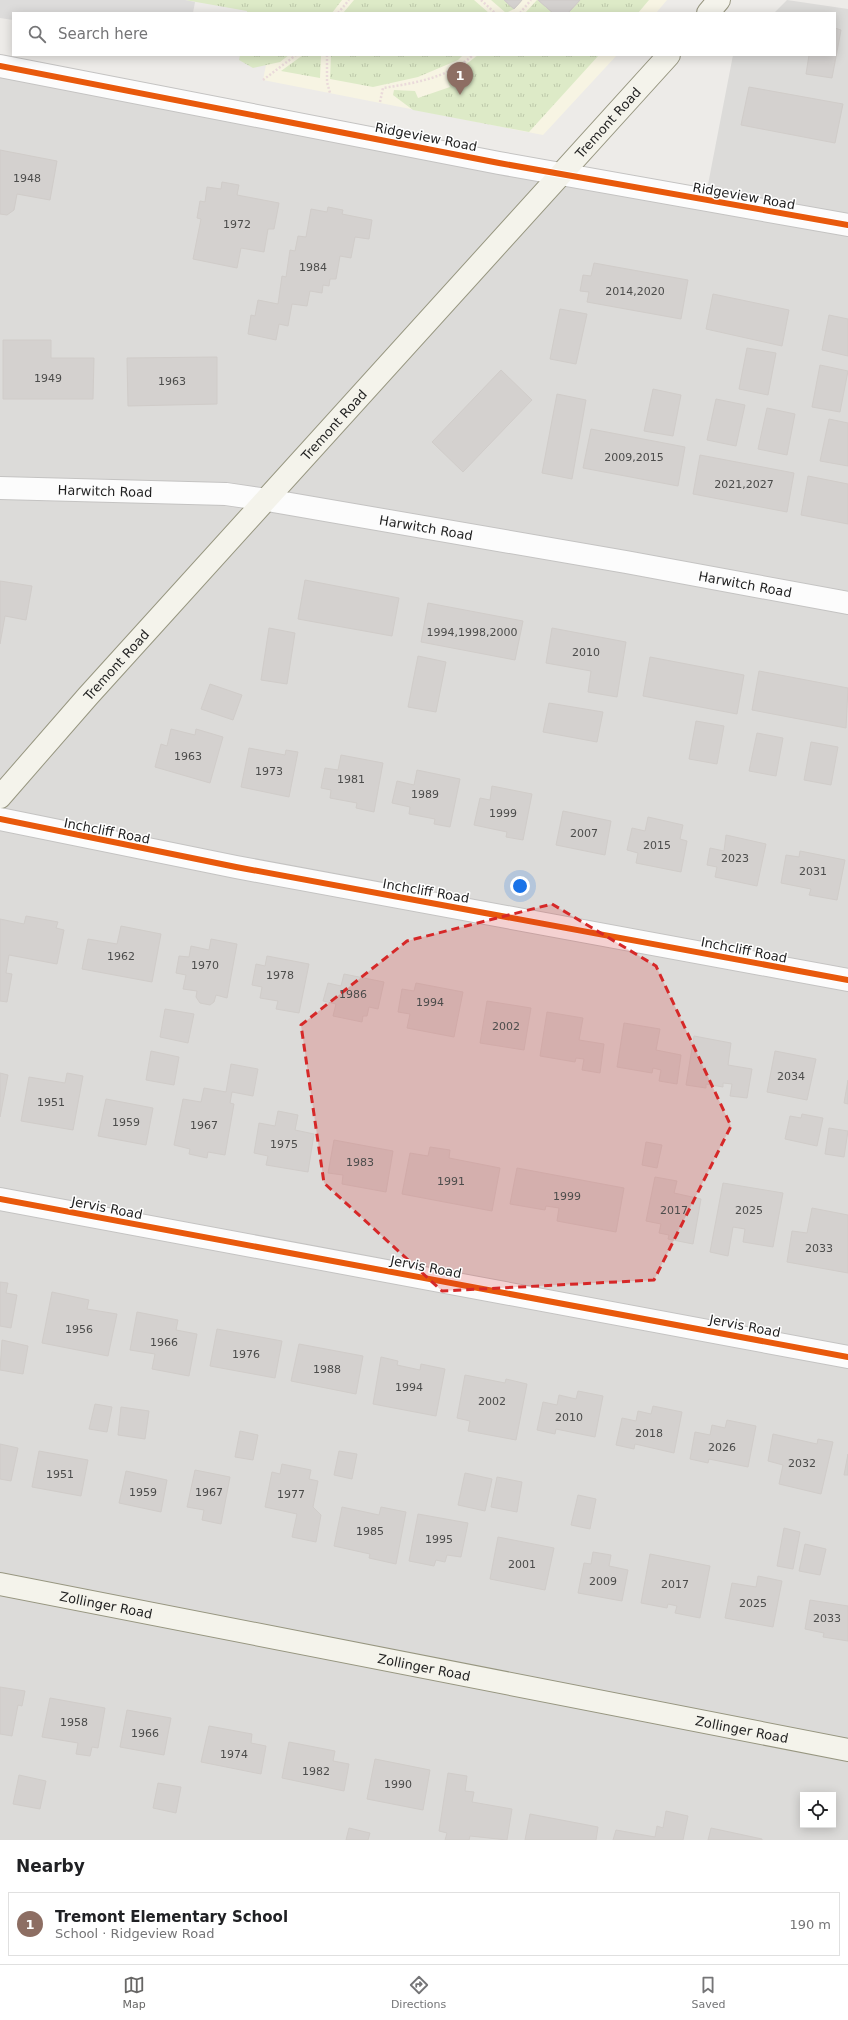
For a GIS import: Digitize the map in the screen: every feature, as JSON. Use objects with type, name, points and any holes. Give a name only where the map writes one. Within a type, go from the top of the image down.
[{"type":"main road","points":[[709,12],[719,0]]},
{"type":"main road","name":"Tremont Road","points":[[0,797],[88,696],[668,56]]},
{"type":"main road","name":"Zollinger Road","points":[[0,1584],[848,1750]]},
{"type":"street","name":"Ridgeview Road","points":[[0,66],[560,174],[848,225]]},
{"type":"street","name":"Harwitch Road","points":[[0,488],[226,494],[610,559],[848,603]]},
{"type":"street","name":"Inchcliff Road","points":[[0,820],[236,867],[848,980]]},
{"type":"street","name":"Jervis Road","points":[[0,1199],[848,1357]]},
{"type":"path","points":[[339,12],[349,0]]},
{"type":"path","points":[[481,0],[494,12]]},
{"type":"path","points":[[521,12],[531,0]]},
{"type":"path","points":[[263,80],[295,56]]},
{"type":"path","points":[[327,56],[327,82],[330,93]]},
{"type":"path","points":[[380,102],[383,88],[421,82],[445,74],[465,63],[472,56]]},
{"type":"highlighted area","points":[[552,904],[656,966],[731,1126],[654,1280],[442,1291],[324,1183],[301,1025],[407,941]]},
{"type":"shaded area","points":[[0,0],[185,0],[195,2],[193,12],[12,12],[12,20],[0,18]]},
{"type":"shaded area","points":[[278,0],[667,0],[657,12],[276,12]]},
{"type":"shaded area","points":[[787,0],[848,9],[848,1840],[0,1840],[0,66],[705,200],[733,56],[836,56],[836,12],[775,12]]},
{"type":"shaded area","points":[[268,56],[616,56],[543,135],[263,80]]},
{"type":"green space","points":[[185,0],[342,0],[333,12],[247,11]]},
{"type":"green space","points":[[354,0],[474,0],[488,12],[344,12]]},
{"type":"green space","points":[[491,0],[504,0],[514,9],[505,12]]},
{"type":"green space","points":[[538,0],[552,12],[526,12]]},
{"type":"green space","points":[[580,0],[649,0],[639,12],[569,12]]},
{"type":"green space","points":[[240,56],[288,56],[280,62],[253,68],[239,60]]},
{"type":"green space","points":[[302,56],[321,56],[320,78],[281,71]]},
{"type":"green space","points":[[331,56],[462,56],[458,60],[418,77],[373,87],[330,79]]},
{"type":"green space","points":[[477,56],[598,56],[529,132],[413,110],[393,95],[394,90],[415,91],[418,98],[450,87],[447,79]]},
{"type":"building","points":[[504,0],[522,0],[514,9]]},
{"type":"building","points":[[504,0],[522,0],[514,9]]},
{"type":"building","points":[[538,0],[580,0],[569,12],[552,12]]},
{"type":"building","points":[[538,0],[580,0],[569,12],[552,12]]},
{"type":"building","points":[[836,28],[841,30],[832,78],[806,74],[809,56],[836,56]]},
{"type":"building","points":[[749,87],[843,104],[835,143],[741,125]]},
{"type":"building","points":[[0,150],[57,161],[50,200],[17,194],[14,210],[7,215],[0,214]]},
{"type":"building","points":[[222,182],[239,185],[237,195],[279,203],[274,229],[268,229],[264,252],[241,248],[237,268],[193,259],[201,219],[197,218],[200,201],[205,202],[207,187],[221,189]]},
{"type":"building","points":[[328,207],[343,210],[342,214],[372,220],[369,239],[355,237],[351,258],[340,256],[336,279],[330,279],[329,286],[323,285],[322,293],[310,291],[307,306],[292,304],[288,326],[279,324],[276,340],[248,334],[251,315],[255,316],[258,300],[278,304],[282,276],[286,277],[290,250],[295,251],[298,236],[306,237],[311,209],[327,212]]},
{"type":"building","points":[[594,263],[688,280],[681,319],[587,302],[589,292],[580,291],[583,275],[591,276]]},
{"type":"building","points":[[713,294],[789,310],[782,346],[706,329]]},
{"type":"building","points":[[560,309],[587,314],[576,364],[550,359]]},
{"type":"building","points":[[829,315],[848,319],[848,356],[822,350]]},
{"type":"building","points":[[3,340],[51,340],[51,358],[94,358],[93,399],[3,399]]},
{"type":"building","points":[[747,348],[776,353],[768,395],[739,389]]},
{"type":"building","points":[[217,357],[217,404],[128,406],[127,358]]},
{"type":"building","points":[[820,365],[848,371],[840,412],[812,407]]},
{"type":"building","points":[[501,370],[532,400],[463,472],[432,442]]},
{"type":"building","points":[[653,389],[681,395],[673,436],[644,431]]},
{"type":"building","points":[[557,394],[586,400],[572,479],[542,473]]},
{"type":"building","points":[[716,399],[745,405],[736,446],[707,440]]},
{"type":"building","points":[[767,408],[795,414],[787,455],[758,449]]},
{"type":"building","points":[[829,419],[848,423],[848,466],[820,461]]},
{"type":"building","points":[[591,429],[685,447],[678,486],[583,468]]},
{"type":"building","points":[[700,455],[794,473],[787,512],[693,494]]},
{"type":"building","points":[[808,476],[848,484],[848,524],[801,515]]},
{"type":"building","points":[[305,580],[399,598],[392,636],[298,619]]},
{"type":"building","points":[[0,581],[32,586],[26,620],[5,616],[0,644]]},
{"type":"building","points":[[428,603],[523,621],[515,660],[421,642]]},
{"type":"building","points":[[269,628],[295,633],[287,684],[261,680]]},
{"type":"building","points":[[552,628],[626,642],[617,697],[588,692],[591,671],[546,663]]},
{"type":"building","points":[[418,656],[446,662],[436,712],[408,707]]},
{"type":"building","points":[[650,657],[744,675],[737,714],[643,696]]},
{"type":"building","points":[[759,671],[848,688],[846,728],[752,710]]},
{"type":"building","points":[[210,684],[242,695],[233,720],[201,709]]},
{"type":"building","points":[[549,703],[603,712],[597,742],[543,732]]},
{"type":"building","points":[[696,721],[724,726],[717,764],[689,759]]},
{"type":"building","points":[[171,729],[195,735],[196,729],[223,737],[210,783],[155,767],[161,744],[167,746]]},
{"type":"building","points":[[757,733],[783,738],[776,776],[749,771]]},
{"type":"building","points":[[811,742],[838,747],[831,785],[804,780]]},
{"type":"building","points":[[249,748],[285,755],[286,750],[298,752],[289,797],[241,787]]},
{"type":"building","points":[[341,755],[383,763],[374,812],[356,808],[357,803],[330,798],[331,790],[321,788],[325,768],[338,770]]},
{"type":"building","points":[[417,770],[460,779],[450,827],[434,824],[435,819],[409,814],[410,807],[392,803],[397,781],[414,785]]},
{"type":"building","points":[[492,786],[532,794],[523,840],[506,837],[507,832],[474,825],[480,798],[490,800]]},
{"type":"building","points":[[563,811],[611,821],[605,855],[556,845]]},
{"type":"building","points":[[648,817],[683,825],[680,839],[687,841],[681,872],[636,863],[638,853],[627,850],[632,828],[645,831]]},
{"type":"building","points":[[726,835],[766,844],[757,886],[715,877],[717,867],[707,865],[710,848],[724,851]]},
{"type":"building","points":[[800,851],[845,860],[837,900],[809,895],[811,889],[781,883],[786,855],[799,857]]},
{"type":"building","points":[[26,916],[58,922],[56,928],[64,930],[57,964],[9,955],[6,973],[12,974],[7,1002],[0,1001],[0,919],[24,924]]},
{"type":"building","points":[[121,926],[161,934],[152,982],[82,969],[88,939],[117,944]]},
{"type":"building","points":[[211,939],[237,944],[227,998],[216,995],[214,1002],[210,1005],[200,1003],[196,997],[197,991],[183,989],[186,975],[176,973],[179,956],[189,957],[191,946],[209,950]]},
{"type":"building","points":[[267,956],[309,964],[299,1013],[276,1009],[278,1001],[260,998],[262,987],[252,985],[256,964],[265,966]]},
{"type":"building","points":[[344,974],[384,982],[378,1009],[369,1007],[367,1016],[363,1016],[362,1022],[333,1016],[336,1004],[323,1001],[328,983],[341,986]]},
{"type":"building","points":[[416,983],[463,992],[454,1037],[407,1028],[410,1014],[398,1012],[402,989],[414,991]]},
{"type":"building","points":[[487,1001],[531,1008],[524,1050],[480,1043]]},
{"type":"building","points":[[165,1009],[194,1014],[188,1043],[160,1037]]},
{"type":"building","points":[[547,1012],[583,1018],[579,1040],[604,1044],[600,1073],[582,1070],[584,1059],[576,1058],[575,1062],[540,1056]]},
{"type":"building","points":[[624,1023],[660,1029],[656,1050],[681,1055],[677,1084],[659,1081],[661,1070],[653,1068],[652,1073],[617,1067]]},
{"type":"building","points":[[694,1036],[731,1043],[728,1065],[752,1069],[747,1098],[730,1096],[732,1084],[723,1083],[723,1087],[706,1084],[706,1088],[686,1085]]},
{"type":"building","points":[[151,1051],[179,1057],[174,1085],[146,1080]]},
{"type":"building","points":[[775,1051],[816,1059],[807,1100],[767,1092]]},
{"type":"building","points":[[231,1064],[258,1069],[253,1096],[232,1092],[230,1103],[234,1104],[225,1155],[208,1152],[207,1158],[189,1154],[190,1149],[174,1145],[183,1099],[201,1102],[204,1088],[226,1092]]},
{"type":"building","points":[[0,1073],[8,1075],[0,1117]]},
{"type":"building","points":[[67,1073],[83,1076],[73,1130],[21,1121],[29,1077],[65,1083]]},
{"type":"building","points":[[848,1080],[848,1104],[844,1103]]},
{"type":"building","points":[[106,1099],[153,1108],[146,1145],[98,1136]]},
{"type":"building","points":[[278,1111],[298,1115],[295,1130],[314,1134],[308,1172],[266,1165],[268,1156],[254,1153],[259,1123],[275,1126]]},
{"type":"building","points":[[802,1114],[823,1118],[817,1146],[785,1139],[790,1116],[801,1118]]},
{"type":"building","points":[[829,1128],[848,1131],[844,1157],[825,1154]]},
{"type":"building","points":[[334,1140],[393,1151],[386,1192],[342,1184],[343,1175],[328,1173]]},
{"type":"building","points":[[646,1142],[662,1145],[657,1168],[642,1165]]},
{"type":"building","points":[[430,1147],[450,1150],[449,1158],[500,1168],[492,1211],[402,1194],[410,1153],[428,1156]]},
{"type":"building","points":[[517,1168],[624,1188],[616,1232],[557,1221],[559,1208],[546,1206],[545,1210],[510,1204]]},
{"type":"building","points":[[655,1177],[677,1181],[674,1193],[701,1199],[693,1244],[668,1239],[669,1235],[659,1233],[661,1224],[646,1221]]},
{"type":"building","points":[[723,1183],[783,1193],[773,1247],[743,1242],[745,1229],[733,1227],[728,1256],[710,1252]]},
{"type":"building","points":[[812,1208],[848,1215],[848,1273],[787,1262],[792,1231],[807,1233]]},
{"type":"building","points":[[0,1282],[8,1283],[6,1293],[17,1295],[11,1328],[0,1326]]},
{"type":"building","points":[[52,1292],[89,1300],[87,1309],[117,1314],[108,1356],[42,1343]]},
{"type":"building","points":[[137,1312],[178,1320],[176,1330],[197,1334],[189,1376],[152,1369],[155,1354],[130,1350]]},
{"type":"building","points":[[217,1329],[282,1341],[275,1378],[210,1366]]},
{"type":"building","points":[[2,1340],[28,1346],[23,1374],[0,1370]]},
{"type":"building","points":[[299,1344],[363,1356],[356,1394],[291,1381]]},
{"type":"building","points":[[381,1357],[398,1361],[397,1365],[420,1370],[421,1364],[445,1369],[436,1416],[373,1404]]},
{"type":"building","points":[[465,1375],[505,1383],[506,1379],[527,1384],[516,1440],[468,1431],[470,1421],[457,1418]]},
{"type":"building","points":[[578,1391],[603,1396],[595,1437],[556,1429],[555,1434],[537,1430],[543,1402],[557,1405],[559,1395],[576,1399]]},
{"type":"building","points":[[95,1404],[112,1407],[107,1432],[89,1429]]},
{"type":"building","points":[[653,1406],[682,1412],[674,1453],[635,1444],[634,1449],[616,1445],[622,1418],[636,1421],[638,1411],[651,1414]]},
{"type":"building","points":[[121,1407],[149,1411],[145,1439],[118,1435]]},
{"type":"building","points":[[727,1420],[756,1426],[748,1467],[709,1459],[708,1463],[690,1459],[695,1432],[710,1435],[712,1425],[725,1428]]},
{"type":"building","points":[[240,1431],[258,1435],[253,1460],[235,1457]]},
{"type":"building","points":[[773,1434],[817,1444],[818,1439],[833,1442],[821,1494],[779,1484],[783,1465],[768,1461]]},
{"type":"building","points":[[0,1444],[18,1448],[11,1481],[0,1479]]},
{"type":"building","points":[[39,1451],[88,1460],[81,1496],[32,1487]]},
{"type":"building","points":[[339,1451],[357,1454],[352,1479],[334,1475]]},
{"type":"building","points":[[848,1454],[848,1475],[844,1475]]},
{"type":"building","points":[[282,1464],[311,1470],[309,1479],[318,1481],[313,1507],[321,1515],[316,1542],[292,1537],[297,1514],[265,1507],[272,1472],[280,1474]]},
{"type":"building","points":[[195,1470],[230,1477],[221,1524],[202,1520],[204,1510],[187,1507]]},
{"type":"building","points":[[126,1471],[167,1480],[161,1512],[119,1503]]},
{"type":"building","points":[[465,1473],[492,1479],[485,1511],[458,1505]]},
{"type":"building","points":[[497,1477],[522,1482],[517,1512],[491,1507]]},
{"type":"building","points":[[578,1495],[596,1499],[590,1529],[571,1525]]},
{"type":"building","points":[[342,1507],[379,1515],[381,1507],[406,1512],[396,1564],[369,1558],[370,1554],[334,1546]]},
{"type":"building","points":[[418,1514],[468,1523],[461,1557],[447,1555],[445,1562],[436,1560],[434,1566],[409,1561]]},
{"type":"building","points":[[784,1528],[800,1532],[793,1569],[777,1566]]},
{"type":"building","points":[[498,1537],[554,1548],[545,1590],[490,1579]]},
{"type":"building","points":[[805,1544],[826,1549],[820,1575],[799,1571]]},
{"type":"building","points":[[593,1552],[611,1555],[609,1566],[628,1570],[622,1601],[578,1593],[584,1563],[591,1564]]},
{"type":"building","points":[[650,1554],[710,1566],[700,1618],[675,1613],[677,1606],[668,1604],[667,1608],[641,1603]]},
{"type":"building","points":[[758,1576],[782,1581],[773,1627],[725,1618],[732,1583],[756,1587]]},
{"type":"building","points":[[810,1600],[848,1606],[848,1641],[823,1637],[824,1633],[805,1629]]},
{"type":"building","points":[[0,1687],[25,1691],[22,1706],[18,1705],[12,1736],[0,1734]]},
{"type":"building","points":[[50,1698],[105,1708],[98,1748],[92,1747],[90,1756],[76,1754],[78,1743],[42,1737]]},
{"type":"building","points":[[127,1710],[171,1718],[164,1755],[120,1747]]},
{"type":"building","points":[[209,1726],[252,1734],[251,1743],[266,1746],[261,1774],[201,1762]]},
{"type":"building","points":[[289,1742],[335,1751],[333,1761],[349,1764],[344,1791],[282,1778]]},
{"type":"building","points":[[375,1759],[430,1770],[423,1810],[367,1799]]},
{"type":"building","points":[[448,1773],[467,1776],[465,1791],[474,1792],[472,1802],[512,1809],[507,1840],[470,1836],[469,1840],[445,1840],[447,1833],[439,1831]]},
{"type":"building","points":[[19,1775],[46,1781],[40,1809],[13,1804]]},
{"type":"building","points":[[158,1783],[181,1787],[176,1813],[153,1808]]},
{"type":"building","points":[[666,1811],[688,1816],[683,1840],[613,1840],[616,1830],[655,1837],[657,1826],[663,1828]]},
{"type":"building","points":[[530,1814],[598,1827],[596,1840],[525,1840]]},
{"type":"building","points":[[349,1828],[370,1833],[368,1840],[346,1840]]},
{"type":"building","points":[[711,1828],[762,1839],[762,1840],[708,1840]]},
{"type":"cycle path","points":[[0,66],[499,163],[848,225]]},
{"type":"cycle path","points":[[0,819],[236,867],[848,980]]},
{"type":"cycle path","points":[[0,1199],[848,1357]]},
{"type":"place","name":"Tremont Elementary School","points":[[460,95]]}]
